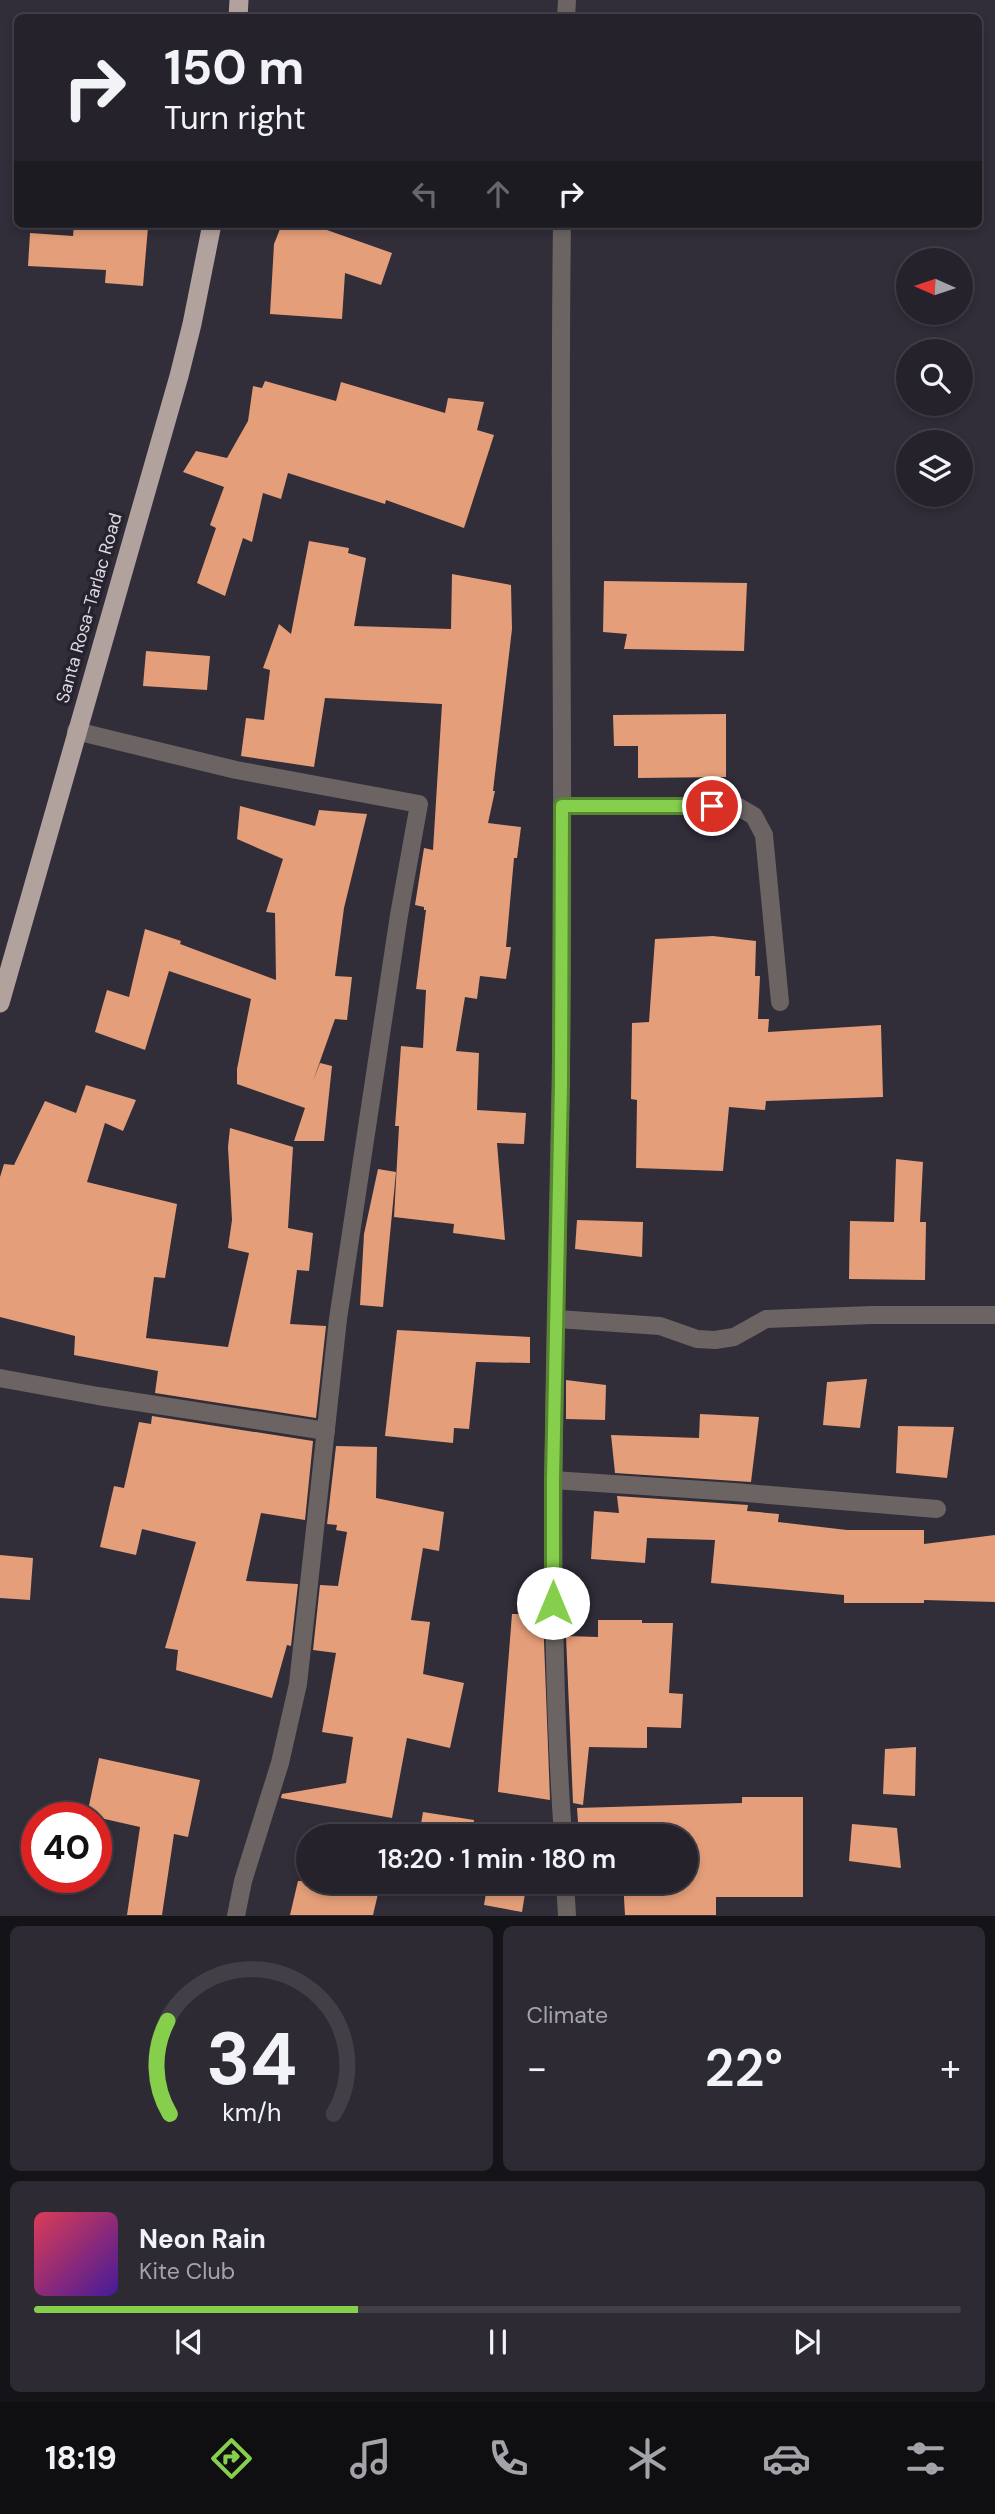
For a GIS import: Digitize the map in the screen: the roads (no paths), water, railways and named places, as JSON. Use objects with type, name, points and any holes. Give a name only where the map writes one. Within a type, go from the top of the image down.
[{"type":"highway","name":"Santa Rosa-Tarlac Road","points":[[0,1003],[4,974],[179,376],[211,228]]},
{"type":"street","points":[[562,228],[562,806],[553,1480],[556,1735],[562,1824]]},
{"type":"street","points":[[76,731],[236,770],[419,804],[399,915],[338,1319],[298,1684],[280,1763],[243,1881],[236,1916]]},
{"type":"street","points":[[562,806],[737,806],[754,817],[764,835],[780,1002]]},
{"type":"street","points":[[556,1319],[660,1326],[697,1339],[715,1340],[734,1337],[766,1319],[872,1315],[995,1315]]},
{"type":"street","points":[[0,1378],[326,1431]]},
{"type":"street","points":[[553,1480],[937,1509]]},
{"type":"street","points":[[566,1894],[567,1916]]}]
